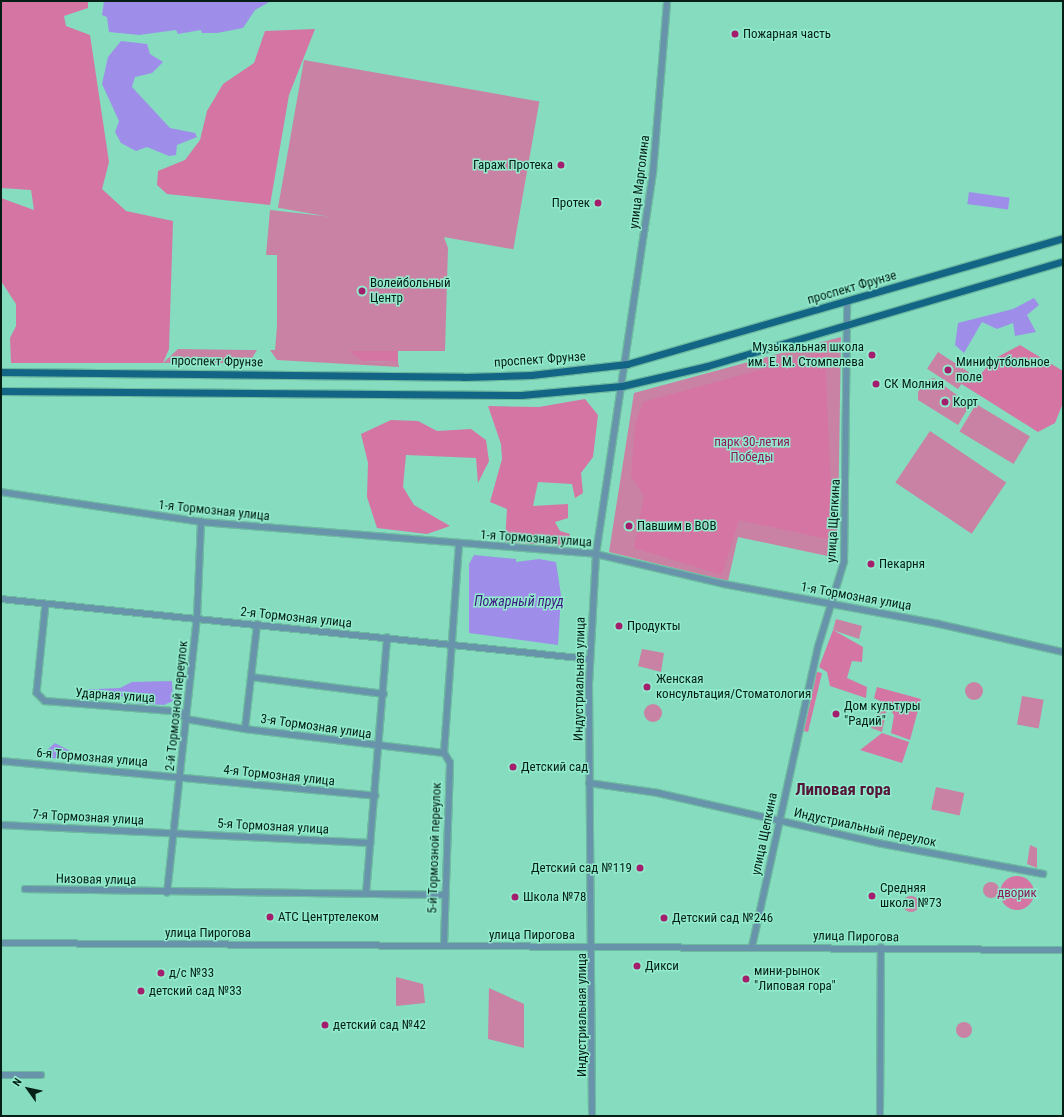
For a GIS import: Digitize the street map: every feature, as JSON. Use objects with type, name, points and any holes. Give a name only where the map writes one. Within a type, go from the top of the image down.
[{"type":"main road","name":"проспект Фрунзе","points":[[1,372],[463,377],[531,375],[627,364],[847,302],[1063,238]]},
{"type":"main road","points":[[1,391],[521,395],[622,386],[706,366],[1063,261]]},
{"type":"street","name":"улица Марголина","points":[[627,364],[654,173],[667,1]]},
{"type":"street","name":"улица Щепкина","points":[[752,947],[818,647],[844,562],[849,324],[847,302]]},
{"type":"street","name":"Индустриальная улица","points":[[592,1116],[593,947],[589,783],[590,658],[596,554],[622,386],[627,364]]},
{"type":"street","name":"1-я Тормозная улица","points":[[1,492],[201,522],[596,554],[832,605],[1063,652]]},
{"type":"street","name":"2-й Тормозной переулок","points":[[167,893],[175,834],[197,618],[201,522]]},
{"type":"street","points":[[444,753],[459,544]]},
{"type":"street","name":"2-я Тормозная улица","points":[[1,599],[590,658]]},
{"type":"street","name":"Ударная улица","points":[[46,604],[37,693],[40,697],[45,701],[181,712],[186,719]]},
{"type":"street","points":[[245,729],[257,625]]},
{"type":"street","points":[[366,894],[384,694],[387,638]]},
{"type":"street","points":[[251,677],[384,694]]},
{"type":"street","name":"3-я Тормозная улица","points":[[186,719],[245,729],[379,747],[444,753]]},
{"type":"street","name":"5-й Тормозной переулок","points":[[444,753],[450,762],[443,895],[444,945]]},
{"type":"street","name":"6-я Тормозная улица","points":[[1,760],[181,777]]},
{"type":"street","name":"4-я Тормозная улица","points":[[181,777],[375,796]]},
{"type":"street","name":"Индустриальный переулок","points":[[589,783],[779,820],[922,852],[1043,874]]},
{"type":"street","name":"7-я Тормозная улица","points":[[1,825],[175,834]]},
{"type":"street","name":"5-я Тормозная улица","points":[[175,834],[371,843]]},
{"type":"street","name":"Низовая улица","points":[[25,889],[167,893]]},
{"type":"street","points":[[167,893],[443,895]]},
{"type":"street","name":"улица Пирогова","points":[[1,942],[1063,950]]},
{"type":"street","points":[[880,1116],[881,948]]},
{"type":"street","points":[[1,1074],[41,1075]]},
{"type":"green space","points":[[1,1],[88,1],[88,8],[64,16],[66,26],[90,35],[109,162],[102,189],[126,211],[173,221],[169,349],[163,363],[11,363],[10,338],[16,326],[16,304],[1,281],[1,198],[34,210],[31,190],[1,188]]},
{"type":"green space","points":[[315,29],[289,95],[270,205],[167,194],[157,185],[158,171],[185,160],[200,140],[207,111],[223,84],[254,63],[265,31]]},
{"type":"green space","points":[[304,60],[539,102],[513,249],[278,208]]},
{"type":"green space","name":"Волейбольный Центр","points":[[270,210],[441,229],[448,248],[445,351],[350,351],[361,361],[398,362],[399,367],[277,360],[270,350],[275,350],[277,326],[277,255],[266,255]]},
{"type":"green space","name":"парк 30-летия Победы","points":[[841,337],[838,526],[832,557],[738,537],[728,581],[609,552],[634,393]]},
{"type":"green space","points":[[1020,345],[1063,371],[1063,403],[1055,423],[1038,432],[960,383],[979,376],[994,359]]},
{"type":"green space","points":[[178,349],[257,350],[252,358],[240,363],[163,363]]},
{"type":"green space","points":[[349,351],[398,351],[398,362],[361,361]]},
{"type":"green space","name":"парк 30-летия Победы","points":[[825,352],[831,492],[827,539],[739,520],[722,575],[634,548],[644,496],[631,476],[635,425],[643,402]]},
{"type":"green space","name":"Минифутбольное поле","points":[[938,352],[969,372],[958,389],[927,369]]},
{"type":"green space","name":"Корт","points":[[934,378],[970,405],[958,425],[918,400],[918,392],[926,380]]},
{"type":"green space","points":[[585,399],[598,415],[593,457],[581,473],[583,493],[575,498],[572,484],[538,482],[533,506],[568,504],[568,518],[555,522],[560,531],[570,534],[565,546],[505,542],[507,509],[490,502],[502,459],[501,444],[488,406],[539,407]]},
{"type":"green space","points":[[976,404],[1030,436],[1014,464],[960,431]]},
{"type":"green space","points":[[391,420],[418,421],[437,431],[471,429],[486,440],[489,461],[478,483],[476,458],[406,455],[403,487],[414,505],[450,526],[427,534],[377,528],[367,497],[368,463],[361,434]]},
{"type":"green space","points":[[930,431],[1006,482],[972,534],[895,482]]},
{"type":"green space","points":[[836,619],[862,626],[859,639],[833,630]]},
{"type":"green space","points":[[833,630],[863,647],[862,662],[852,661],[847,678],[867,687],[866,698],[830,686],[827,672],[819,667]]},
{"type":"green space","points":[[642,649],[664,653],[661,672],[638,666]]},
{"type":"green space","points":[[817,672],[822,673],[808,732],[804,731]]},
{"type":"green space","points":[[974,682],[980,685],[983,691],[980,697],[974,700],[968,697],[965,691],[968,685]]},
{"type":"green space","points":[[877,687],[921,699],[910,740],[891,733],[894,715],[886,704],[874,698]]},
{"type":"green space","points":[[1022,696],[1044,700],[1039,728],[1017,725]]},
{"type":"green space","points":[[653,704],[659,707],[662,713],[659,719],[653,722],[647,719],[644,713],[647,707]]},
{"type":"green space","points":[[880,704],[887,708],[882,732],[871,728]]},
{"type":"green space","points":[[882,733],[909,742],[902,763],[860,750]]},
{"type":"green space","points":[[936,787],[964,793],[960,816],[931,809]]},
{"type":"green space","points":[[1030,845],[1037,848],[1037,868],[1027,864]]},
{"type":"green space","name":"дворик","points":[[1017,876],[1023,877],[1029,881],[1033,887],[1033,899],[1029,905],[1023,909],[1017,910],[1011,909],[1005,905],[1001,899],[1000,893],[1001,887],[1005,881],[1011,877]]},
{"type":"green space","points":[[988,882],[994,882],[999,887],[997,896],[994,898],[988,898],[983,893],[983,887]]},
{"type":"green space","points":[[911,896],[918,901],[919,904],[914,911],[911,912],[904,907],[903,904],[908,897]]},
{"type":"green space","points":[[396,977],[423,984],[425,1003],[396,1006]]},
{"type":"green space","points":[[489,988],[524,1004],[524,1048],[488,1039]]},
{"type":"green space","points":[[964,1022],[970,1024],[972,1030],[970,1036],[964,1038],[958,1036],[956,1030],[958,1024]]},
{"type":"water","points":[[104,1],[271,1],[255,10],[243,28],[217,33],[202,33],[201,30],[178,34],[176,30],[139,35],[109,32],[107,17],[102,15]]},
{"type":"water","points":[[121,41],[147,44],[150,54],[163,62],[152,73],[135,77],[132,87],[170,128],[195,133],[197,137],[177,145],[176,155],[169,156],[147,147],[136,151],[121,143],[115,132],[119,121],[102,84],[108,57]]},
{"type":"water","points":[[969,192],[1010,198],[1008,210],[967,204]]},
{"type":"water","points":[[1034,298],[1039,305],[1027,315],[1036,332],[1015,336],[1013,323],[997,329],[982,322],[964,353],[955,345],[958,323],[1013,309]]},
{"type":"water","name":"Пожарный пруд","points":[[474,555],[516,559],[516,562],[539,559],[556,562],[561,595],[558,645],[469,633],[469,564]]},
{"type":"water","points":[[172,681],[173,701],[164,705],[136,703],[115,693],[73,690],[120,688],[132,682]]},
{"type":"water","points":[[55,743],[70,751],[64,759],[52,758],[47,750]]},
{"type":"place","name":"Пожарная часть","points":[[735,34]]},
{"type":"place","name":"Гараж Протека","points":[[561,165]]},
{"type":"place","name":"Протек","points":[[598,203]]},
{"type":"place","name":"Волейбольный Центр","points":[[362,291]]},
{"type":"place","name":"Музыкальная школа им. Е. М. Стомпелева","points":[[872,355]]},
{"type":"place","name":"Минифутбольное поле","points":[[948,370]]},
{"type":"place","name":"СК Молния","points":[[876,384]]},
{"type":"place","name":"Корт","points":[[945,402]]},
{"type":"place","name":"Павшим в ВОВ","points":[[629,526]]},
{"type":"place","name":"Пекарня","points":[[871,564]]},
{"type":"place","name":"Продукты","points":[[619,626]]},
{"type":"place","name":"Женская консультация/Стоматология","points":[[647,687]]},
{"type":"place","name":"Дом культуры \"Радий\"","points":[[836,714]]},
{"type":"place","name":"Детский сад","points":[[513,767]]},
{"type":"place","name":"Детский сад №119","points":[[640,868]]},
{"type":"place","name":"Средняя школа №73","points":[[872,896]]},
{"type":"place","name":"Школа №78","points":[[515,897]]},
{"type":"place","name":"АТС Центртелеком","points":[[270,917]]},
{"type":"place","name":"Детский сад №246","points":[[664,918]]},
{"type":"place","name":"Дикси","points":[[637,966]]},
{"type":"place","name":"д/с №33","points":[[161,973]]},
{"type":"place","name":"мини-рынок \"Липовая гора\"","points":[[746,979]]},
{"type":"place","name":"детский сад №33","points":[[141,991]]},
{"type":"place","name":"детский сад №42","points":[[325,1025]]},
{"type":"district","name":"Липовая гора","points":[[843,790]]}]
